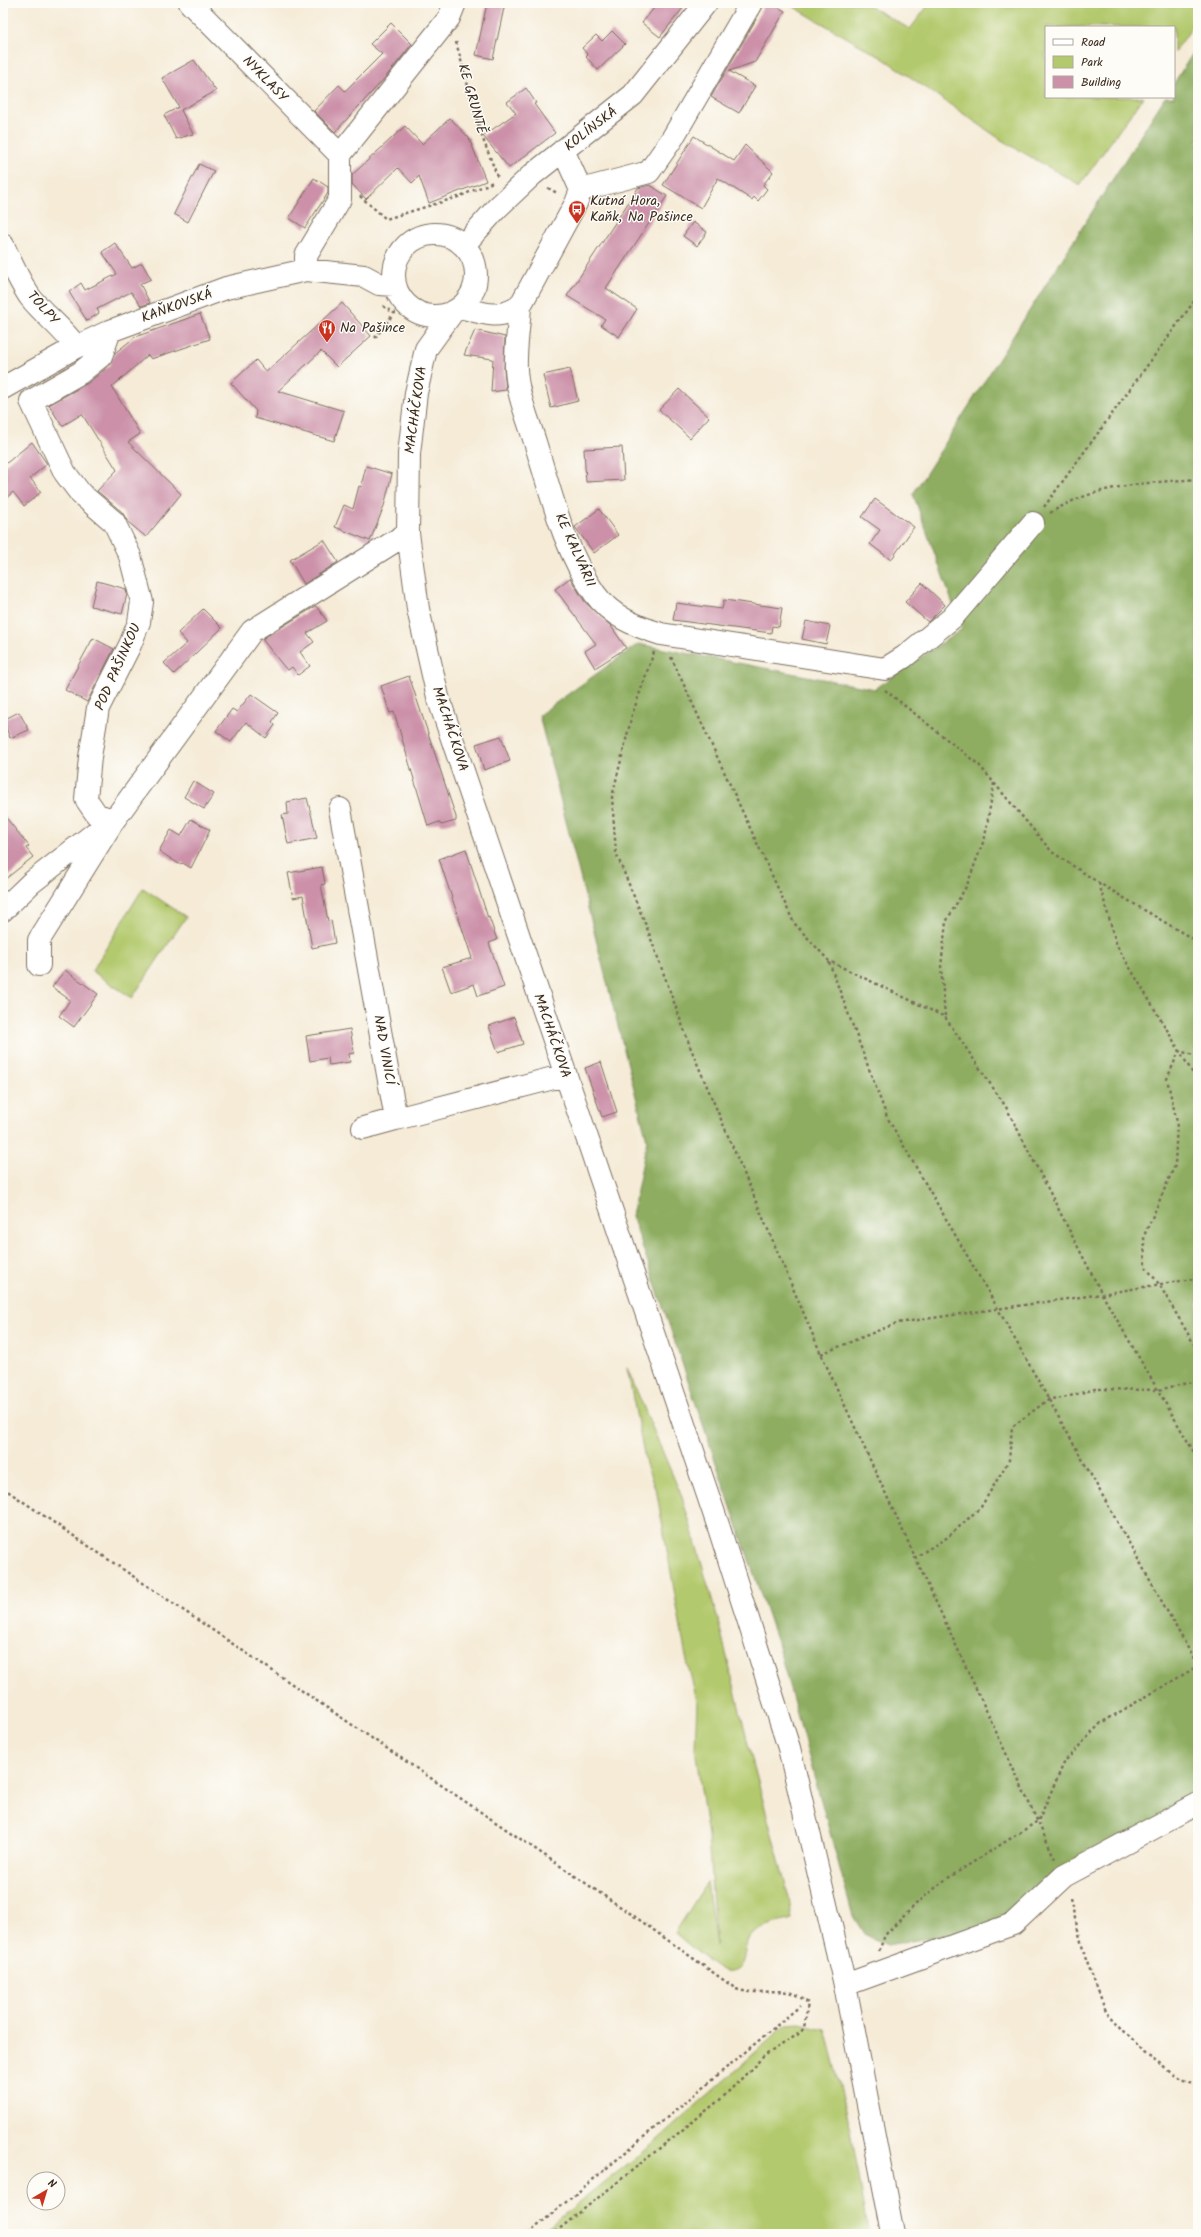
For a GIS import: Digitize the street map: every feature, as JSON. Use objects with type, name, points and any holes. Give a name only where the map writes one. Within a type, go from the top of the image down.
[{"type":"street","name":"NYKLASY","points":[[190,3],[340,155]]},
{"type":"street","name":"KOLÍNSKÁ","points":[[464,245],[497,208],[532,175],[634,95],[706,3]]},
{"type":"street","points":[[426,349],[457,310],[469,298],[477,277],[473,260],[464,245],[453,237],[440,234],[426,234],[414,239],[404,248],[396,259],[393,272],[395,285],[399,296],[407,306],[428,316],[440,316],[457,310],[496,316],[509,314],[520,306],[578,197],[649,172],[672,139],[750,3]]},
{"type":"street","points":[[306,270],[306,256],[340,199],[340,155],[406,73],[452,10]]},
{"type":"street","points":[[563,150],[578,197]]},
{"type":"street","name":"TOLPY","points":[[3,245],[15,272],[31,298],[65,332],[76,347]]},
{"type":"street","points":[[364,276],[396,259]]},
{"type":"street","name":"KAŇKOVSKÁ","points":[[3,388],[76,347],[110,331],[226,288],[306,270],[364,276],[379,284],[395,285]]},
{"type":"street","name":"KE KALVÁRII","points":[[520,306],[516,369],[520,393],[568,542],[595,594],[613,612],[636,626],[661,634],[885,669],[904,657],[952,618],[1033,523]]},
{"type":"street","points":[[417,312],[426,349]]},
{"type":"street","name":"POD PAŠINKOU","points":[[110,331],[101,356],[80,373],[31,401],[65,473],[81,494],[114,522],[130,556],[142,602],[139,622],[130,645],[98,708],[90,757],[86,800],[97,815],[114,820]]},
{"type":"street","name":"MACHÁČKOVA","points":[[426,349],[416,393],[409,454],[408,534],[418,610],[438,696],[719,1528],[789,1748],[845,1985],[893,2234]]},
{"type":"street","points":[[39,965],[38,940],[114,820],[252,630],[408,534]]},
{"type":"street","name":"NAD VINICÍ","points":[[340,808],[396,1119]]},
{"type":"street","points":[[3,910],[31,883],[87,838],[114,820]]},
{"type":"street","points":[[363,1128],[565,1075]]},
{"type":"street","points":[[845,1985],[1013,1924],[1064,1876],[1198,1804]]},
{"type":"path","name":"KE GRUNTĚ","points":[[341,181],[386,219],[458,197],[498,179],[481,134],[452,10]]},
{"type":"path","points":[[532,175],[542,186],[578,197]]},
{"type":"path","points":[[1033,523],[1198,296]]},
{"type":"path","points":[[375,338],[394,313]]},
{"type":"path","points":[[1033,523],[1064,504],[1121,485],[1198,479]]},
{"type":"path","points":[[661,634],[794,922],[829,961],[887,1117],[1049,1399],[1198,1666],[1101,1723],[1065,1761],[1038,1821],[945,1880],[919,1901],[885,1935],[881,1946]]},
{"type":"path","points":[[661,634],[632,715],[612,797],[616,853],[647,928],[691,1049],[821,1354],[914,1558],[1038,1821],[1041,1831],[1064,1876],[1085,1957],[1106,2011],[1144,2054],[1180,2080],[1198,2086]]},
{"type":"path","points":[[881,686],[979,765],[1052,852],[1099,883],[1198,942]]},
{"type":"path","points":[[994,782],[984,837],[966,885],[946,922],[941,967],[945,1017],[1006,1107],[1102,1294],[1198,1459]]},
{"type":"path","points":[[1099,883],[1117,946],[1198,1082]]},
{"type":"path","points":[[829,961],[945,1017]]},
{"type":"path","points":[[1179,1051],[1198,1056]]},
{"type":"path","points":[[1179,1051],[1167,1079],[1177,1122],[1176,1165],[1144,1236],[1145,1266],[1159,1284],[1198,1351]]},
{"type":"path","points":[[821,1354],[897,1323],[1102,1294],[1198,1278]]},
{"type":"path","points":[[914,1558],[948,1537],[981,1507],[1009,1460],[1012,1427],[1049,1399],[1063,1398],[1095,1389],[1158,1390],[1196,1381],[1198,1373]]},
{"type":"path","points":[[3,1488],[634,1916],[736,1989],[749,1993],[787,1992],[794,1994],[808,2003],[804,2028],[800,2033],[764,2056],[722,2098],[553,2234]]},
{"type":"path","points":[[528,2234],[800,2006]]},
{"type":"green space","points":[[787,3],[864,3],[910,29],[930,3],[1198,3],[1198,19],[1175,52],[1175,26],[1045,26],[1045,98],[1142,98],[1080,185],[1003,141],[884,59]]},
{"type":"green space","points":[[1198,45],[1198,1804],[1064,1876],[1013,1924],[887,1945],[864,1934],[853,1916],[777,1642],[632,1216],[647,1140],[539,715],[638,644],[875,689],[962,629],[913,494],[1164,98],[1175,98],[1175,81]]},
{"type":"green space","points":[[143,888],[186,917],[132,998],[92,971]]},
{"type":"green space","points":[[627,1368],[682,1497],[717,1616],[749,1748],[789,1898],[792,1919],[766,1926],[752,1934],[747,1941],[744,1959],[740,1967],[736,1971],[732,1972],[726,1972],[714,1965],[675,1933],[707,1882],[716,1946],[708,1837],[695,1748],[697,1701],[686,1657],[657,1494],[646,1464]]},
{"type":"green space","points":[[800,2023],[825,2029],[850,2125],[869,2234],[539,2234],[653,2144],[787,2024]]},
{"type":"building","points":[[487,3],[505,3],[493,59],[476,55]]},
{"type":"building","points":[[658,3],[687,3],[660,37],[642,23]]},
{"type":"building","points":[[763,3],[770,3],[785,11],[755,62],[729,71],[755,86],[739,113],[711,97],[762,9]]},
{"type":"building","points":[[391,23],[412,44],[385,78],[335,132],[314,111],[339,85],[345,91],[382,54],[370,44]]},
{"type":"building","points":[[612,31],[625,44],[598,70],[586,57],[588,55],[582,48],[596,35],[602,41]]},
{"type":"building","points":[[194,60],[216,91],[181,110],[193,134],[176,139],[164,115],[179,107],[162,78]]},
{"type":"building","points":[[526,88],[536,103],[534,104],[555,133],[509,168],[483,136],[516,113],[507,102]]},
{"type":"building","points":[[450,118],[469,138],[486,181],[429,203],[419,176],[412,183],[398,168],[366,199],[352,184],[352,175],[405,126],[422,144]]},
{"type":"building","points":[[694,136],[734,161],[745,145],[773,172],[763,185],[767,189],[758,201],[754,197],[752,200],[718,178],[701,208],[663,185]]},
{"type":"building","points":[[199,164],[214,171],[188,222],[174,214]]},
{"type":"building","points":[[314,178],[328,187],[328,193],[305,228],[289,218]]},
{"type":"building","points":[[650,185],[667,196],[606,288],[637,309],[619,337],[601,325],[605,319],[567,296],[638,188]]},
{"type":"building","points":[[693,222],[707,232],[697,246],[683,236]]},
{"type":"building","points":[[115,243],[132,268],[142,263],[151,279],[140,284],[150,303],[141,306],[131,292],[97,309],[99,313],[87,321],[69,292],[81,283],[85,290],[117,274],[102,252]]},
{"type":"building","points":[[342,303],[371,336],[337,367],[321,351],[278,391],[344,411],[334,441],[255,418],[256,411],[231,383],[256,360],[266,372]]},
{"type":"building","points":[[200,314],[210,339],[151,359],[148,355],[112,387],[140,434],[128,442],[181,494],[146,537],[128,522],[122,512],[97,491],[117,470],[82,414],[62,426],[49,405],[88,383],[109,366],[115,353],[135,337]]},
{"type":"building","points":[[475,330],[505,337],[504,369],[506,390],[491,392],[493,359],[464,355]]},
{"type":"building","points":[[570,369],[578,401],[551,408],[543,375]]},
{"type":"building","points":[[679,389],[709,417],[690,438],[659,410]]},
{"type":"building","points":[[32,442],[47,464],[30,478],[41,492],[24,506],[13,492],[3,501],[3,466]]},
{"type":"building","points":[[622,447],[624,480],[586,482],[584,449]]},
{"type":"building","points":[[366,466],[392,474],[384,506],[370,541],[335,527],[344,505],[353,509],[359,486],[361,487]]},
{"type":"building","points":[[875,499],[914,527],[891,560],[870,544],[880,530],[862,517]]},
{"type":"building","points":[[599,509],[618,535],[594,553],[575,527]]},
{"type":"building","points":[[324,540],[338,562],[304,584],[290,560]]},
{"type":"building","points":[[570,578],[585,602],[611,626],[626,648],[595,668],[585,651],[596,644],[555,589]]},
{"type":"building","points":[[97,581],[126,589],[127,594],[122,614],[91,606]]},
{"type":"building","points":[[922,583],[945,605],[928,622],[905,602]]},
{"type":"building","points":[[724,600],[782,608],[779,627],[772,626],[771,633],[673,620],[676,603],[722,609]]},
{"type":"building","points":[[316,606],[327,621],[307,633],[314,642],[300,652],[310,666],[298,675],[292,667],[288,670],[285,668],[262,639]]},
{"type":"building","points":[[203,609],[222,628],[174,674],[164,663],[187,643],[178,633]]},
{"type":"building","points":[[806,621],[830,626],[826,644],[802,639]]},
{"type":"building","points":[[93,638],[114,649],[87,702],[65,690]]},
{"type":"building","points":[[409,676],[456,817],[456,821],[441,825],[439,822],[428,826],[394,712],[390,713],[381,686]]},
{"type":"building","points":[[251,694],[278,713],[272,722],[275,725],[266,738],[246,722],[231,742],[216,731],[232,709],[237,712]]},
{"type":"building","points":[[19,712],[29,730],[10,738],[3,720]]},
{"type":"building","points":[[501,736],[510,761],[484,770],[476,744]]},
{"type":"building","points":[[193,781],[214,794],[204,809],[184,797]]},
{"type":"building","points":[[307,798],[317,838],[288,844],[282,815],[288,814],[287,802]]},
{"type":"building","points":[[3,814],[29,846],[26,848],[33,857],[3,881]]},
{"type":"building","points":[[191,819],[210,830],[191,868],[183,863],[179,864],[159,851],[171,830],[181,836]]},
{"type":"building","points":[[466,849],[488,918],[489,917],[497,940],[489,943],[504,987],[478,996],[474,984],[451,992],[442,967],[472,958],[439,859]]},
{"type":"building","points":[[322,867],[325,884],[321,885],[328,921],[331,920],[335,943],[312,948],[303,896],[293,898],[288,873]]},
{"type":"building","points":[[65,970],[98,994],[74,1027],[59,1016],[70,1000],[52,987]]},
{"type":"building","points":[[514,1017],[523,1044],[498,1052],[489,1026]]},
{"type":"building","points":[[350,1029],[354,1053],[349,1054],[350,1062],[329,1065],[328,1058],[310,1061],[306,1036]]},
{"type":"building","points":[[601,1062],[617,1112],[602,1117],[585,1068]]},
{"type":"place","name":"Kutná Hora, Kaňk, Na Pašince","points":[[577,224]]},
{"type":"place","name":"Na Pašince","points":[[327,343]]}]
